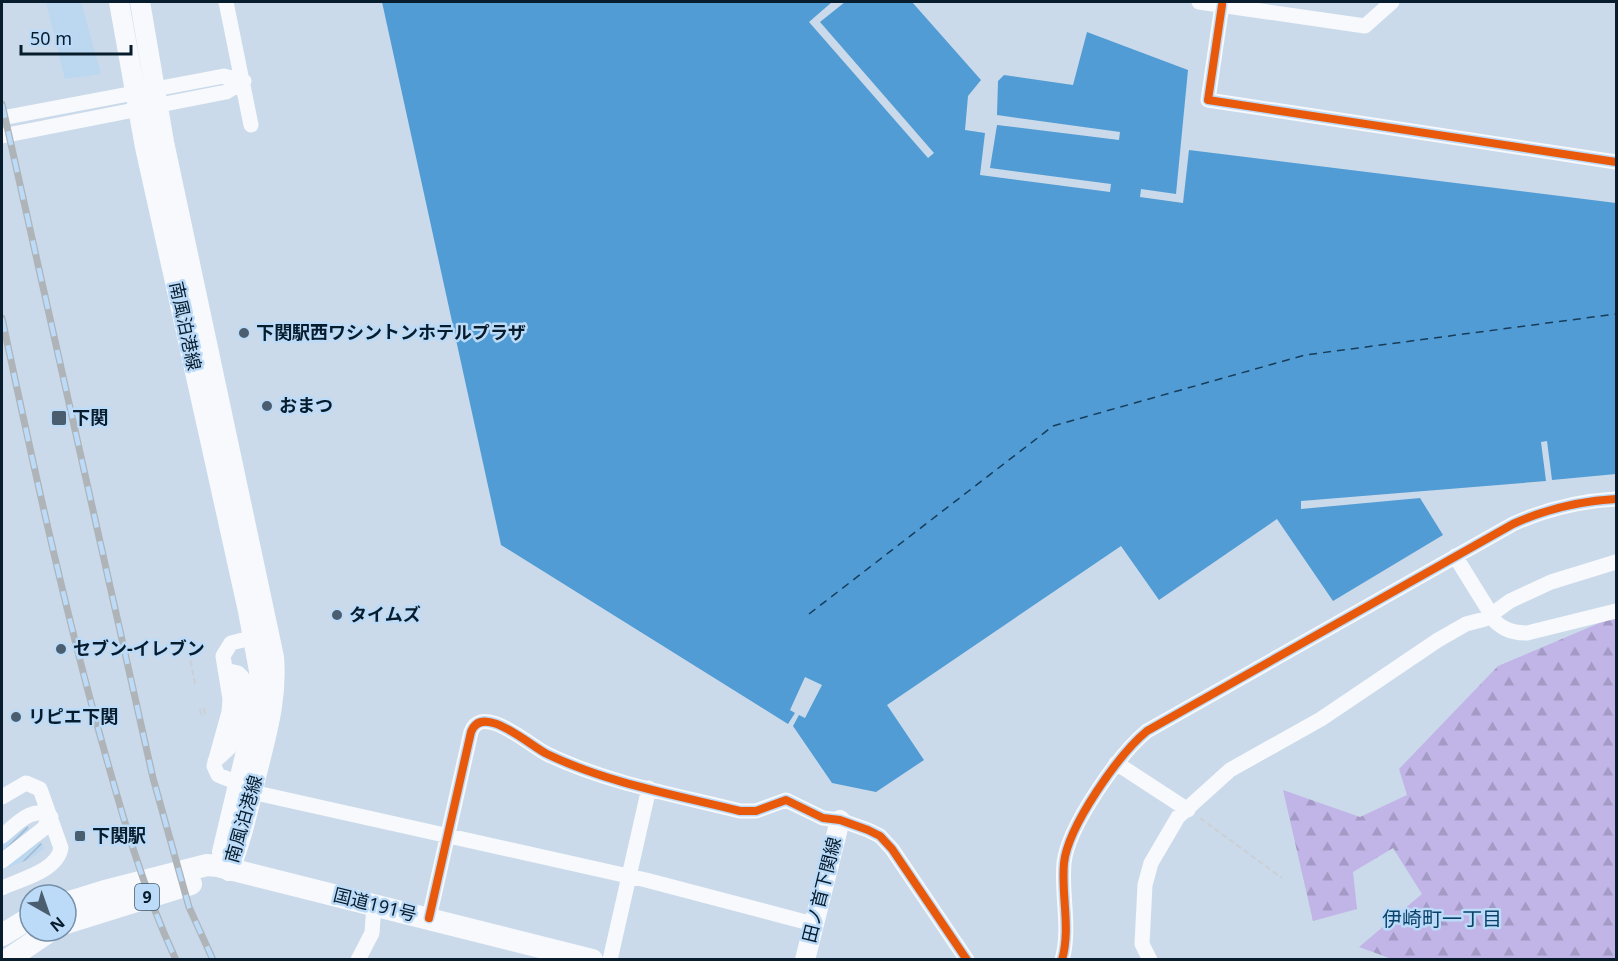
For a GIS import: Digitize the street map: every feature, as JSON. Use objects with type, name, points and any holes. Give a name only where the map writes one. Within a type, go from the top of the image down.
[{"type":"highway","name":"9","points":[[78,899],[207,865],[229,871]]},
{"type":"highway","name":"9","points":[[78,919],[217,877],[229,871]]},
{"type":"highway","name":"国道191号","points":[[229,871],[429,918],[587,959]]},
{"type":"highway","points":[[2,934],[18,925]]},
{"type":"highway","points":[[7,960],[32,943]]},
{"type":"main road","name":"南風泊港線","points":[[119,2],[135,100],[262,635],[276,680],[271,723],[245,788]]},
{"type":"main road","name":"南風泊港線","points":[[140,2],[156,99],[262,635],[258,701],[238,846],[229,871]]},
{"type":"main road","name":"田ノ首下関線","points":[[804,960],[840,820]]},
{"type":"street","points":[[226,2],[244,81],[251,125]]},
{"type":"street","points":[[1199,2],[1365,26],[1392,2]]},
{"type":"street","points":[[1222,5],[1208,100],[1617,162]]},
{"type":"street","points":[[2,118],[156,99],[224,76],[244,81]]},
{"type":"street","points":[[2,136],[135,100]]},
{"type":"street","points":[[1062,960],[1065,939],[1064,861],[1074,835],[1116,763],[1147,731],[1455,556],[1540,512],[1568,505],[1617,499]]},
{"type":"street","points":[[1455,556],[1496,623],[1513,633],[1527,633],[1617,611]]},
{"type":"street","points":[[1150,960],[1142,944],[1148,873],[1172,825],[1230,770],[1321,719],[1438,640],[1490,615],[1526,592],[1617,562]]},
{"type":"street","points":[[262,635],[228,646],[223,656],[230,699],[215,761],[219,775],[245,788],[450,834],[813,924]]},
{"type":"street","points":[[429,918],[450,834],[471,732],[473,726],[485,720],[492,720],[566,763],[740,811],[764,808],[786,800],[823,818],[840,820],[880,836],[892,849],[967,960]]},
{"type":"street","points":[[1116,763],[1188,810]]},
{"type":"street","points":[[2,796],[19,785],[34,785],[43,795],[60,842],[60,855],[49,866],[2,888]]},
{"type":"street","points":[[610,960],[631,878],[650,788]]},
{"type":"street","points":[[2,836],[35,812],[44,812],[51,817]]},
{"type":"street","points":[[2,861],[43,829],[51,817]]},
{"type":"street","points":[[358,960],[372,933],[374,905]]},
{"type":"path","points":[[195,684],[189,653],[201,651]]},
{"type":"path","points":[[202,708],[203,714]]},
{"type":"path","points":[[1188,810],[1282,878]]},
{"type":"shaded area","points":[[46,2],[81,2],[101,74],[65,79]]},
{"type":"shaded area","points":[[27,826],[45,848],[32,858],[2,870],[2,846]]},
{"type":"green space","points":[[1616,616],[1616,959],[1392,959],[1359,947],[1422,894],[1393,848],[1353,872],[1357,909],[1313,921],[1283,790],[1360,817],[1407,795],[1399,769],[1498,666]]},
{"type":"water","points":[[382,2],[832,2],[809,22],[928,158],[934,153],[820,22],[845,2],[912,2],[981,80],[968,96],[965,130],[985,133],[980,175],[1110,192],[1111,184],[990,168],[997,125],[1119,140],[1120,132],[997,115],[998,81],[1004,75],[1073,85],[1087,32],[1188,70],[1176,194],[1141,189],[1140,197],[1183,203],[1189,150],[1616,203],[1616,474],[1552,480],[1547,441],[1541,442],[1546,481],[1301,501],[1301,509],[1420,498],[1443,535],[1333,601],[1277,519],[1159,600],[1121,546],[887,705],[924,760],[876,792],[832,783],[793,726],[799,715],[805,718],[822,685],[805,677],[790,710],[795,713],[788,724],[501,545]]},
{"type":"ferry route","points":[[809,614],[1053,426],[1305,355],[1616,314]]},
{"type":"railway","points":[[2,104],[153,778],[189,907],[213,960]]},
{"type":"railway","points":[[2,318],[35,472],[84,677],[123,816],[152,903],[176,960]]},
{"type":"cycle path","points":[[1222,5],[1208,100],[1616,162]]},
{"type":"cycle path","points":[[1062,960],[1066,936],[1064,863],[1068,848],[1085,811],[1109,773],[1147,731],[1513,524],[1563,507],[1616,499]]},
{"type":"cycle path","points":[[429,918],[471,732],[477,724],[485,722],[506,728],[547,754],[618,781],[740,811],[756,811],[786,800],[823,818],[840,820],[868,830],[880,836],[892,849],[967,960]]},
{"type":"place","name":"下関駅西ワシントンホテルプラザ","points":[[244,333]]},
{"type":"place","name":"おまつ","points":[[267,406]]},
{"type":"place","name":"下関","points":[[59,418]]},
{"type":"place","name":"タイムズ","points":[[337,615]]},
{"type":"place","name":"セブン-イレブン","points":[[61,649]]},
{"type":"place","name":"リピエ下関","points":[[16,717]]},
{"type":"place","name":"下関駅","points":[[80,836]]},
{"type":"district","name":"伊崎町一丁目","points":[[1442,919]]}]
